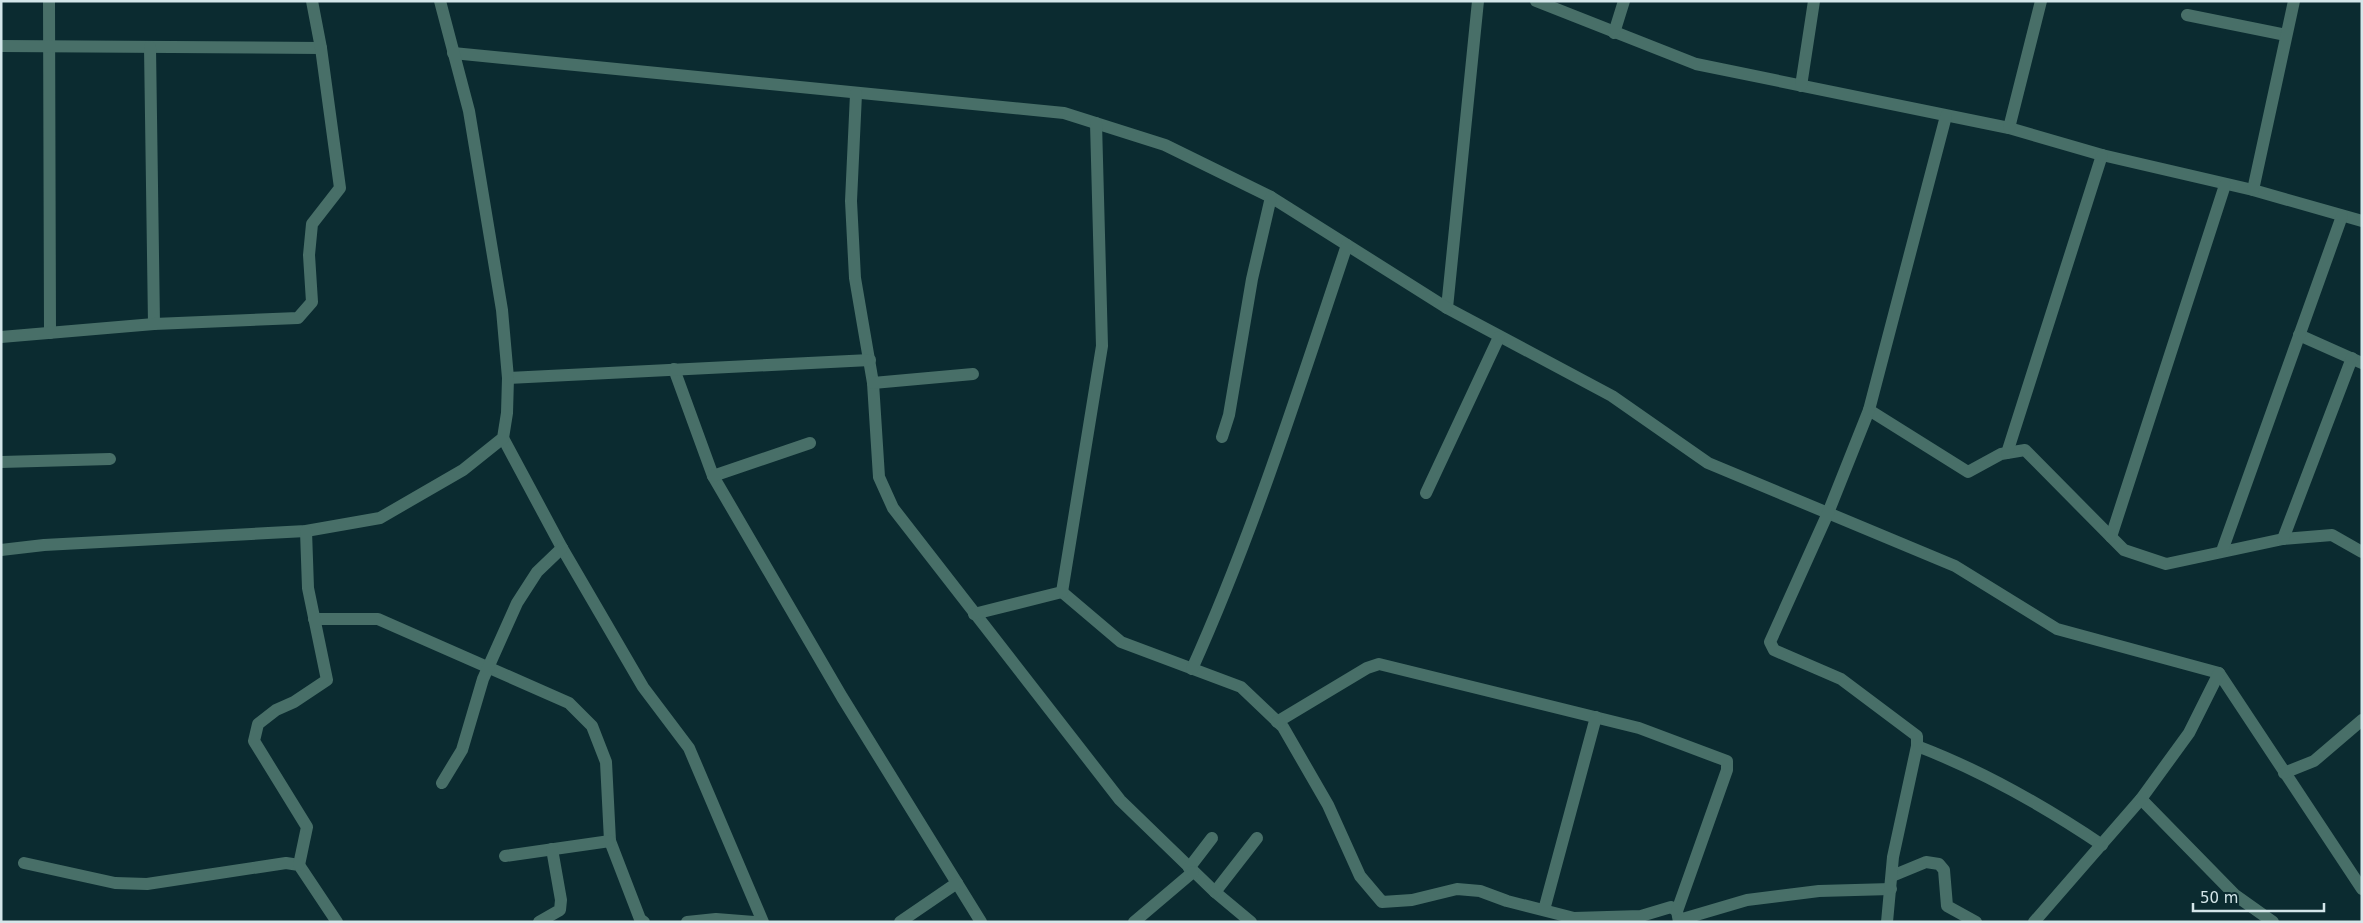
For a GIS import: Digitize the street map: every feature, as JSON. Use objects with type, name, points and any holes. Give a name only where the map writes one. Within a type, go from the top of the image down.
[{"type":"street","points":[[49,1],[50,333]]},
{"type":"street","points":[[1,337],[154,324],[298,318],[312,302],[309,254],[312,224],[340,188],[321,48],[312,1]]},
{"type":"street","points":[[440,1],[469,111],[502,310],[508,378],[507,413],[503,438],[562,548],[643,687],[690,748],[763,922]]},
{"type":"street","points":[[1447,308],[1478,1]]},
{"type":"street","points":[[1536,1],[1696,64],[2009,128],[2102,155],[2253,190],[2362,222]]},
{"type":"street","points":[[1614,33],[1624,1]]},
{"type":"street","points":[[1801,86],[1814,1]]},
{"type":"street","points":[[2009,128],[2041,1]]},
{"type":"street","points":[[2253,190],[2294,1]]},
{"type":"street","points":[[2187,15],[2286,35]]},
{"type":"street","points":[[1,46],[321,48]]},
{"type":"street","points":[[150,47],[154,324]]},
{"type":"street","points":[[454,53],[1064,113],[1165,145],[1271,197],[1447,308],[1612,396],[1708,463],[1955,566],[2057,629],[2219,673],[2362,890]]},
{"type":"street","points":[[856,94],[851,201],[855,278],[873,383],[879,477],[893,508],[1120,800],[1214,892],[1252,922]]},
{"type":"street","points":[[1887,922],[1893,857],[1917,746],[1917,736],[1877,704],[1841,679],[1774,650],[1770,642],[1828,513],[1869,410],[1946,116]]},
{"type":"street","points":[[1062,592],[1102,346],[1096,123]]},
{"type":"street","points":[[2007,453],[2102,155]]},
{"type":"street","points":[[2111,537],[2225,185]]},
{"type":"street","points":[[1222,437],[1229,415],[1252,279],[1271,197]]},
{"type":"street","points":[[2222,551],[2342,216]]},
{"type":"street","points":[[1192,669],[1226,594],[1260,505],[1347,245]]},
{"type":"street","points":[[2283,539],[2357,361],[2299,335]]},
{"type":"street","points":[[1426,493],[1499,337]]},
{"type":"street","points":[[508,378],[870,360]]},
{"type":"street","points":[[674,369],[713,476],[842,697],[981,922]]},
{"type":"street","points":[[873,383],[972,374]]},
{"type":"street","points":[[1869,410],[1968,472],[2007,453],[2025,450],[2124,550],[2166,564],[2283,539],[2332,535],[2362,552]]},
{"type":"street","points":[[1,550],[44,545],[306,531],[380,518],[463,470],[503,438]]},
{"type":"street","points":[[713,476],[810,443]]},
{"type":"street","points":[[1,462],[110,458]]},
{"type":"street","points":[[306,531],[308,588],[327,680],[294,702],[276,710],[258,724],[254,741],[307,827],[299,866],[333,920]]},
{"type":"street","points":[[442,783],[462,750],[489,667],[517,603],[536,572],[562,548]]},
{"type":"street","points":[[974,614],[1062,592]]},
{"type":"street","points":[[1062,592],[1121,642],[1242,687],[1283,727],[1328,805],[1360,876],[1382,902],[1412,900],[1457,890],[1472,890],[1574,918],[1641,916],[1671,907],[1678,918]]},
{"type":"street","points":[[314,618],[378,619],[569,703],[592,726],[606,762],[610,841],[640,919],[644,922]]},
{"type":"street","points":[[1277,722],[1367,668],[1379,664],[1639,728],[1726,761],[1727,770],[1678,918]]},
{"type":"street","points":[[2034,922],[2141,799],[2189,733],[2219,673]]},
{"type":"street","points":[[1544,910],[1596,717]]},
{"type":"street","points":[[2284,773],[2314,761],[2362,720]]},
{"type":"street","points":[[1917,746],[1945,756],[2045,807],[2102,845]]},
{"type":"street","points":[[2141,799],[2258,918],[2273,922]]},
{"type":"street","points":[[1134,922],[1191,870],[1212,838]]},
{"type":"street","points":[[1214,892],[1257,838]]},
{"type":"street","points":[[505,856],[610,841]]},
{"type":"street","points":[[539,922],[560,910],[561,900],[552,849]]},
{"type":"street","points":[[1892,876],[1926,862],[1939,864],[1944,870],[1947,906],[1954,912],[1976,922]]},
{"type":"street","points":[[24,863],[115,883],[147,884],[286,863],[299,866]]},
{"type":"street","points":[[900,922],[956,883]]},
{"type":"street","points":[[1678,918],[1747,900],[1819,890],[1891,889]]},
{"type":"street","points":[[687,922],[716,919],[754,922]]}]
